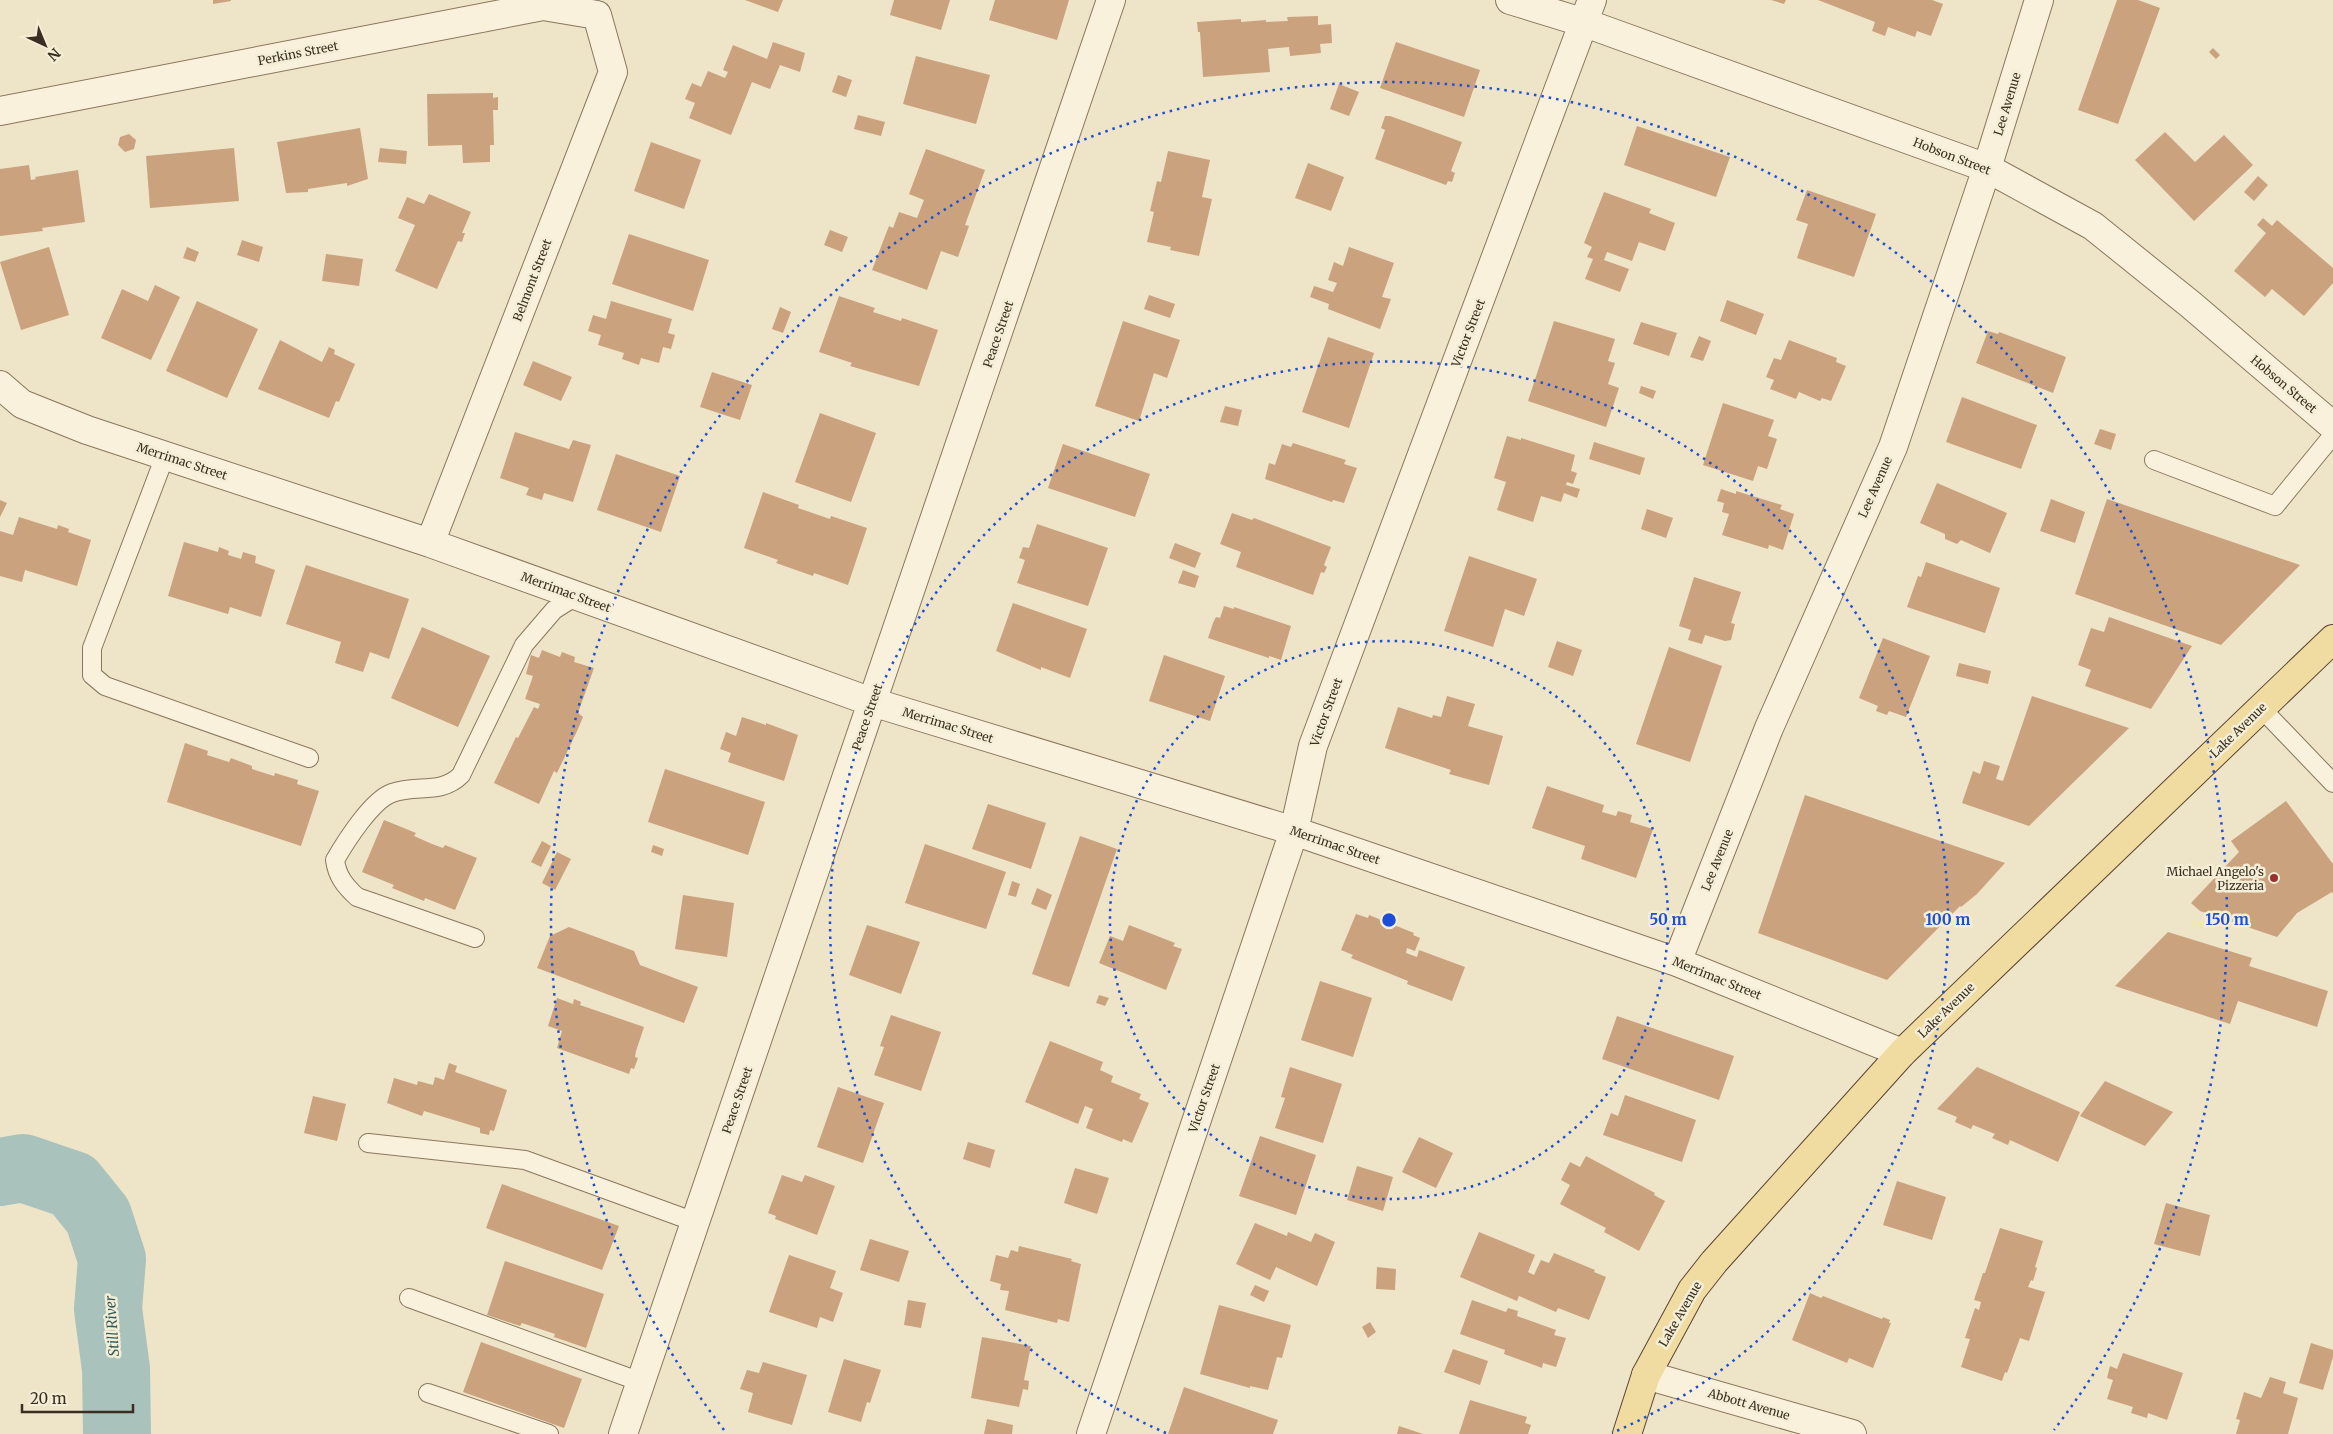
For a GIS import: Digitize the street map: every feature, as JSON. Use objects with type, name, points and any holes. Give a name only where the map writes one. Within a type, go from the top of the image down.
[{"type":"main road","name":"Lake Avenue","points":[[1627,1434],[1646,1375],[1692,1290],[1714,1262],[1902,1053],[2333,639]]},
{"type":"street","name":"Peace Street","points":[[623,1434],[1111,0]]},
{"type":"street","name":"Hobson Street","points":[[1510,0],[1588,11],[1987,168],[2093,226],[2190,304],[2333,426]]},
{"type":"street","name":"Lee Avenue","points":[[1676,962],[1769,728],[1893,447],[1987,168],[2039,0]]},
{"type":"street","name":"Perkins Street","points":[[0,111],[543,6],[596,15]]},
{"type":"street","name":"Victor Street","points":[[1091,1434],[1294,831],[1312,746],[1588,11]]},
{"type":"street","name":"Belmont Street","points":[[430,543],[612,72],[596,15]]},
{"type":"street","name":"Merrimac Street","points":[[0,385],[22,404],[87,430],[430,543],[872,702],[1294,831],[1676,962],[1902,1053]]},
{"type":"street","name":"Abbott Avenue","points":[[1646,1375],[1852,1434]]},
{"type":"lane","points":[[2154,460],[2275,506],[2333,435]]},
{"type":"lane","points":[[165,456],[92,648],[92,675],[105,686],[309,758]]},
{"type":"lane","points":[[475,938],[357,897],[346,887],[336,871],[335,860],[360,823],[377,804],[391,793],[419,788],[441,788],[453,783],[461,775],[524,645],[554,610],[576,596]]},
{"type":"lane","points":[[2261,708],[2333,784]]},
{"type":"lane","points":[[368,1143],[524,1160],[695,1222]]},
{"type":"lane","points":[[409,1298],[641,1382]]},
{"type":"lane","points":[[428,1393],[549,1434]]},
{"type":"building","points":[[213,0],[231,0],[231,1],[213,4]]},
{"type":"building","points":[[745,0],[783,0],[778,12]]},
{"type":"building","points":[[894,0],[950,0],[941,30],[890,15]]},
{"type":"building","points":[[995,0],[1069,0],[1057,40],[989,20]]},
{"type":"building","points":[[1771,0],[1786,0],[1784,4]]},
{"type":"building","points":[[1818,0],[1932,0],[1943,4],[1931,36],[1917,31],[1915,37],[1888,27],[1885,36],[1872,31],[1875,22]]},
{"type":"building","points":[[2117,0],[2138,0],[2160,8],[2118,124],[2078,110]]},
{"type":"building","points":[[1318,16],[1318,25],[1331,24],[1332,43],[1320,44],[1321,53],[1290,56],[1289,47],[1268,49],[1270,72],[1203,77],[1200,32],[1198,32],[1197,22],[1241,19],[1241,22],[1288,21],[1287,17]]},
{"type":"building","points":[[773,42],[805,53],[800,72],[780,65],[770,89],[752,82],[731,135],[689,118],[695,103],[685,99],[692,83],[701,87],[708,71],[725,78],[728,72],[723,70],[733,45],[767,59]]},
{"type":"building","points":[[1396,42],[1480,70],[1464,117],[1380,88]]},
{"type":"building","points":[[2213,48],[2220,55],[2216,59],[2209,52]]},
{"type":"building","points":[[916,56],[990,75],[976,124],[903,104]]},
{"type":"building","points":[[838,75],[852,80],[846,97],[832,92]]},
{"type":"building","points":[[1339,84],[1359,92],[1349,116],[1330,109]]},
{"type":"building","points":[[493,93],[493,98],[498,97],[498,110],[493,110],[494,145],[490,145],[490,162],[463,163],[462,145],[428,146],[427,94]]},
{"type":"building","points":[[858,115],[885,122],[881,136],[854,129]]},
{"type":"building","points":[[1385,116],[1390,116],[1462,142],[1451,171],[1455,173],[1452,182],[1448,181],[1446,185],[1375,159],[1385,130],[1381,128]]},
{"type":"building","points":[[1637,126],[1730,157],[1716,197],[1624,165]]},
{"type":"building","points":[[360,128],[368,179],[347,186],[347,183],[308,189],[308,192],[286,193],[277,142]]},
{"type":"building","points":[[2165,132],[2195,162],[2224,135],[2253,165],[2194,221],[2135,160]]},
{"type":"building","points":[[129,134],[136,140],[134,149],[125,152],[118,145],[120,137]]},
{"type":"building","points":[[651,142],[701,160],[684,209],[634,191]]},
{"type":"building","points":[[234,148],[239,201],[150,208],[146,156]]},
{"type":"building","points":[[380,148],[407,151],[406,164],[378,162]]},
{"type":"building","points":[[926,149],[985,170],[965,225],[969,226],[958,257],[941,251],[927,290],[872,270],[889,226],[893,228],[899,212],[917,218],[924,200],[909,194]]},
{"type":"building","points":[[1168,151],[1210,160],[1202,197],[1212,199],[1199,256],[1170,250],[1171,247],[1147,242],[1154,212],[1150,211],[1157,181],[1161,182]]},
{"type":"building","points":[[1308,163],[1344,177],[1331,211],[1295,198]]},
{"type":"building","points":[[29,165],[31,180],[36,179],[35,177],[78,170],[85,222],[42,228],[43,231],[0,236],[0,169]]},
{"type":"building","points":[[2258,176],[2268,185],[2254,201],[2244,192]]},
{"type":"building","points":[[1807,190],[1876,214],[1854,277],[1797,258],[1808,224],[1796,220]]},
{"type":"building","points":[[1604,192],[1651,209],[1649,213],[1675,223],[1665,251],[1639,242],[1632,261],[1607,252],[1604,260],[1629,269],[1620,292],[1585,279],[1593,259],[1587,257],[1592,247],[1584,243]]},
{"type":"building","points":[[429,194],[471,212],[462,233],[465,233],[462,242],[458,241],[437,289],[395,271],[415,225],[398,218],[407,197],[424,204]]},
{"type":"building","points":[[2263,218],[2272,226],[2277,220],[2333,268],[2333,283],[2304,316],[2272,289],[2265,297],[2234,271],[2266,233],[2257,225]]},
{"type":"building","points":[[830,230],[848,237],[842,252],[824,245]]},
{"type":"building","points":[[629,234],[709,260],[693,311],[612,284]]},
{"type":"building","points":[[242,240],[263,247],[259,262],[237,255]]},
{"type":"building","points":[[49,247],[69,315],[21,330],[0,262]]},
{"type":"building","points":[[187,247],[199,252],[195,262],[183,258]]},
{"type":"building","points":[[1349,247],[1394,263],[1382,297],[1391,299],[1380,329],[1328,309],[1329,304],[1310,297],[1314,286],[1333,292],[1337,283],[1328,280],[1334,262],[1343,266]]},
{"type":"building","points":[[326,254],[363,259],[359,286],[322,281]]},
{"type":"building","points":[[155,285],[180,297],[151,360],[101,338],[122,289],[148,301]]},
{"type":"building","points":[[1149,295],[1175,304],[1170,318],[1144,309]]},
{"type":"building","points":[[839,296],[875,308],[873,312],[901,321],[902,318],[938,330],[919,386],[850,366],[852,363],[819,352]]},
{"type":"building","points":[[1727,300],[1764,314],[1756,335],[1720,321]]},
{"type":"building","points":[[197,301],[258,329],[227,398],[166,371]]},
{"type":"building","points":[[611,301],[672,319],[668,333],[675,335],[671,349],[663,347],[659,363],[641,358],[639,365],[622,359],[624,353],[598,345],[601,335],[588,331],[593,315],[606,319]]},
{"type":"building","points":[[780,307],[791,312],[783,333],[772,329]]},
{"type":"building","points":[[1123,321],[1180,340],[1167,378],[1154,373],[1139,421],[1095,406]]},
{"type":"building","points":[[1554,321],[1615,339],[1608,361],[1615,363],[1608,384],[1619,388],[1606,427],[1528,401]]},
{"type":"building","points":[[1641,322],[1677,333],[1669,356],[1633,344]]},
{"type":"building","points":[[1988,331],[1998,334],[1999,332],[2066,357],[2053,393],[1976,363]]},
{"type":"building","points":[[1699,336],[1711,341],[1703,361],[1690,357]]},
{"type":"building","points":[[1328,337],[1374,353],[1349,428],[1302,412]]},
{"type":"building","points":[[280,340],[322,362],[329,347],[335,350],[334,354],[355,364],[339,402],[336,401],[329,418],[258,389]]},
{"type":"building","points":[[1789,340],[1837,358],[1836,362],[1846,366],[1831,401],[1822,398],[1820,401],[1799,392],[1796,399],[1770,389],[1774,380],[1766,377],[1774,358],[1781,360]]},
{"type":"building","points":[[533,361],[572,377],[561,401],[523,385]]},
{"type":"building","points":[[712,372],[752,385],[740,420],[700,407]]},
{"type":"building","points":[[1641,386],[1656,391],[1653,399],[1639,393]]},
{"type":"building","points":[[1962,397],[2037,425],[2021,469],[1946,442]]},
{"type":"building","points":[[1723,403],[1774,420],[1768,436],[1777,439],[1767,469],[1758,466],[1753,481],[1703,465]]},
{"type":"building","points":[[1225,406],[1242,410],[1238,426],[1220,422]]},
{"type":"building","points":[[820,413],[876,433],[851,502],[795,482]]},
{"type":"building","points":[[2100,429],[2116,434],[2111,450],[2094,444]]},
{"type":"building","points":[[515,432],[569,449],[573,440],[591,445],[573,502],[544,493],[542,500],[526,495],[529,488],[500,478]]},
{"type":"building","points":[[1507,436],[1521,440],[1521,438],[1575,455],[1571,471],[1577,473],[1573,484],[1567,482],[1566,485],[1580,489],[1577,498],[1564,493],[1561,502],[1541,496],[1533,522],[1497,510],[1506,482],[1494,478]]},
{"type":"building","points":[[1594,442],[1645,458],[1640,475],[1589,459]]},
{"type":"building","points":[[1293,443],[1346,460],[1344,464],[1357,468],[1344,503],[1333,500],[1332,502],[1265,479],[1269,463],[1275,465],[1282,444],[1291,447]]},
{"type":"building","points":[[1063,444],[1150,474],[1135,517],[1048,488]]},
{"type":"building","points":[[616,454],[680,476],[661,532],[597,510]]},
{"type":"building","points":[[1937,483],[2007,513],[1990,553],[1961,540],[1957,544],[1945,539],[1945,534],[1920,523]]},
{"type":"building","points":[[1721,489],[1736,494],[1736,491],[1782,505],[1780,509],[1794,514],[1783,550],[1769,545],[1768,549],[1722,535],[1729,514],[1722,512],[1724,503],[1717,501]]},
{"type":"building","points":[[763,492],[799,505],[798,508],[830,519],[831,516],[867,528],[848,585],[814,573],[813,576],[776,563],[778,560],[744,548]]},
{"type":"building","points":[[2051,499],[2085,512],[2075,543],[2040,531]]},
{"type":"building","points":[[2107,499],[2300,565],[2221,645],[2075,594]]},
{"type":"building","points":[[0,500],[7,503],[0,517]]},
{"type":"building","points":[[1647,509],[1673,518],[1666,538],[1641,529]]},
{"type":"building","points":[[1232,513],[1252,520],[1254,518],[1331,547],[1324,565],[1327,567],[1324,573],[1321,572],[1313,595],[1236,567],[1241,552],[1220,544]]},
{"type":"building","points":[[19,517],[57,529],[58,525],[69,529],[68,532],[91,540],[77,586],[25,570],[22,582],[0,576],[0,531],[13,535]]},
{"type":"building","points":[[1037,524],[1108,548],[1088,606],[1017,583],[1025,560],[1019,558],[1023,547],[1029,548]]},
{"type":"building","points":[[184,542],[218,552],[219,547],[229,551],[228,555],[241,559],[243,552],[256,556],[255,563],[275,570],[261,617],[230,607],[228,614],[168,596]]},
{"type":"building","points":[[1175,543],[1201,553],[1195,568],[1169,558]]},
{"type":"building","points":[[1469,556],[1537,579],[1524,616],[1505,609],[1493,647],[1444,631]]},
{"type":"building","points":[[1926,562],[2000,588],[1985,633],[1907,607],[1918,576],[1921,577]]},
{"type":"building","points":[[306,565],[409,599],[389,659],[370,652],[363,672],[335,663],[341,642],[286,624]]},
{"type":"building","points":[[1183,570],[1199,576],[1195,588],[1178,583]]},
{"type":"building","points":[[1694,577],[1741,592],[1731,623],[1735,624],[1731,640],[1725,641],[1705,635],[1702,644],[1688,640],[1691,630],[1679,626]]},
{"type":"building","points":[[1013,603],[1087,629],[1070,678],[1041,667],[1041,670],[996,651]]},
{"type":"building","points":[[1224,606],[1234,609],[1234,607],[1291,626],[1281,660],[1269,656],[1269,658],[1208,638],[1216,617],[1220,618]]},
{"type":"building","points":[[2109,617],[2192,646],[2151,709],[2085,686],[2091,670],[2078,665],[2091,628],[2104,632]]},
{"type":"building","points":[[422,627],[490,656],[458,727],[391,698]]},
{"type":"building","points":[[1883,638],[1930,656],[1906,717],[1889,711],[1887,715],[1876,711],[1878,706],[1859,698]]},
{"type":"building","points":[[1557,641],[1582,650],[1573,676],[1548,667]]},
{"type":"building","points":[[1669,647],[1722,666],[1690,762],[1636,744]]},
{"type":"building","points":[[542,650],[560,657],[562,652],[575,657],[574,662],[594,668],[578,713],[583,717],[557,773],[554,771],[539,804],[494,783],[516,737],[518,738],[534,707],[538,709],[540,704],[525,699],[533,676],[526,674],[531,655],[539,658]]},
{"type":"building","points":[[1164,655],[1225,676],[1210,721],[1149,701]]},
{"type":"building","points":[[1959,663],[1991,671],[1988,684],[1956,676]]},
{"type":"building","points":[[1447,696],[1475,704],[1468,726],[1503,736],[1489,785],[1449,774],[1451,770],[1385,748],[1398,707],[1432,718],[1433,715],[1441,717]]},
{"type":"building","points":[[2032,696],[2129,728],[2029,826],[1962,803],[1973,771],[1980,774],[1984,761],[2000,766],[1996,779],[2003,781]]},
{"type":"building","points":[[742,717],[766,725],[766,723],[798,735],[784,781],[728,762],[731,753],[720,749],[726,732],[736,736]]},
{"type":"building","points":[[185,743],[208,751],[207,755],[229,762],[231,758],[252,766],[252,769],[274,776],[275,773],[298,780],[297,784],[319,791],[301,846],[167,802]]},
{"type":"building","points":[[665,769],[765,802],[748,855],[648,822]]},
{"type":"building","points":[[1547,786],[1604,805],[1602,812],[1616,816],[1618,811],[1632,815],[1630,822],[1653,829],[1636,878],[1581,859],[1585,846],[1532,828]]},
{"type":"building","points":[[1805,795],[2005,863],[1977,894],[1960,906],[1887,980],[1758,933]]},
{"type":"building","name":"Michael Angelo's Pizzeria","points":[[2286,801],[2333,864],[2333,894],[2332,892],[2297,913],[2277,937],[2200,911],[2191,903],[2239,852],[2231,841]]},
{"type":"building","points":[[988,804],[1046,823],[1031,869],[972,849]]},
{"type":"building","points":[[384,820],[416,833],[414,836],[432,844],[443,848],[445,845],[477,858],[455,910],[425,898],[424,901],[392,888],[394,885],[362,872]]},
{"type":"building","points":[[1080,836],[1117,849],[1069,987],[1032,974]]},
{"type":"building","points":[[542,841],[551,846],[541,867],[531,862]]},
{"type":"building","points":[[925,844],[1006,872],[986,929],[905,903]]},
{"type":"building","points":[[653,845],[664,849],[662,856],[651,852]]},
{"type":"building","points":[[557,852],[571,859],[555,890],[542,883]]},
{"type":"building","points":[[1012,881],[1020,884],[1016,897],[1008,895]]},
{"type":"building","points":[[1037,888],[1052,895],[1046,910],[1031,904]]},
{"type":"building","points":[[683,895],[734,903],[727,957],[675,949]]},
{"type":"building","points":[[1356,914],[1368,918],[1369,915],[1414,933],[1413,935],[1420,938],[1415,951],[1407,948],[1406,953],[1417,957],[1419,950],[1465,967],[1452,1001],[1407,984],[1408,981],[1351,958],[1353,955],[1341,950]]},
{"type":"building","points":[[867,925],[920,942],[901,994],[849,975]]},
{"type":"building","points":[[1129,925],[1175,943],[1173,946],[1182,949],[1166,990],[1099,963],[1110,936],[1123,941]]},
{"type":"building","points":[[569,927],[634,951],[640,965],[698,987],[684,1023],[537,968],[550,936]]},
{"type":"building","points":[[2168,932],[2252,958],[2249,966],[2328,991],[2317,1027],[2238,1001],[2230,1024],[2115,986]]},
{"type":"building","points":[[1320,981],[1372,998],[1353,1057],[1301,1040]]},
{"type":"building","points":[[1099,995],[1109,998],[1105,1006],[1096,1003]]},
{"type":"building","points":[[557,998],[573,1004],[574,999],[581,1002],[580,1005],[644,1027],[636,1051],[635,1057],[638,1058],[634,1069],[631,1068],[629,1074],[557,1048],[562,1031],[548,1026]]},
{"type":"building","points":[[891,1015],[941,1032],[921,1091],[874,1075],[884,1047],[880,1046]]},
{"type":"building","points":[[1617,1016],[1734,1056],[1719,1100],[1602,1059]]},
{"type":"building","points":[[1050,1041],[1103,1062],[1100,1070],[1113,1076],[1111,1082],[1141,1094],[1139,1099],[1149,1103],[1132,1143],[1123,1139],[1122,1142],[1086,1128],[1093,1109],[1085,1106],[1078,1124],[1025,1102]]},
{"type":"building","points":[[449,1063],[457,1066],[455,1072],[507,1090],[494,1131],[490,1130],[489,1135],[480,1133],[480,1128],[424,1111],[422,1116],[387,1103],[394,1078],[417,1085],[418,1081],[433,1085],[435,1077],[444,1080]]},
{"type":"building","points":[[1290,1067],[1342,1084],[1323,1143],[1275,1128],[1285,1098],[1281,1097]]},
{"type":"building","points":[[1977,1067],[2080,1112],[2058,1162],[2010,1140],[2008,1145],[1992,1138],[1995,1134],[1973,1125],[1971,1129],[1955,1122],[1957,1117],[1937,1109]]},
{"type":"building","points":[[2105,1081],[2173,1112],[2145,1146],[2080,1116]]},
{"type":"building","points":[[838,1087],[884,1103],[863,1163],[817,1147]]},
{"type":"building","points":[[1625,1095],[1696,1120],[1682,1162],[1603,1135],[1611,1113],[1618,1116]]},
{"type":"building","points":[[313,1096],[346,1104],[337,1141],[304,1133]]},
{"type":"building","points":[[1260,1136],[1316,1155],[1296,1215],[1239,1196]]},
{"type":"building","points":[[1419,1137],[1453,1153],[1436,1188],[1402,1172]]},
{"type":"building","points":[[968,1142],[995,1150],[990,1168],[963,1159]]},
{"type":"building","points":[[1586,1156],[1655,1193],[1654,1195],[1665,1201],[1639,1251],[1604,1232],[1606,1228],[1560,1204],[1570,1185],[1561,1180],[1570,1162],[1580,1167]]},
{"type":"building","points":[[1357,1166],[1393,1177],[1383,1211],[1347,1200]]},
{"type":"building","points":[[1075,1168],[1109,1178],[1097,1214],[1064,1203]]},
{"type":"building","points":[[782,1175],[802,1182],[805,1175],[835,1186],[817,1235],[775,1219],[776,1216],[768,1213]]},
{"type":"building","points":[[1897,1181],[1946,1197],[1932,1240],[1883,1225]]},
{"type":"building","points":[[502,1184],[619,1226],[602,1270],[486,1228]]},
{"type":"building","points":[[2166,1203],[2210,1215],[2200,1256],[2154,1244]]},
{"type":"building","points":[[1255,1223],[1287,1236],[1288,1232],[1311,1242],[1315,1233],[1335,1242],[1317,1286],[1276,1267],[1270,1280],[1236,1264]]},
{"type":"building","points":[[2000,1228],[2043,1241],[2033,1281],[2031,1280],[2028,1287],[2045,1292],[2029,1341],[2020,1338],[2007,1373],[2005,1372],[2002,1381],[1961,1367],[1970,1339],[1965,1338],[1975,1308],[1979,1310],[1981,1302],[1974,1300]]},
{"type":"building","points":[[1479,1232],[1535,1255],[1528,1272],[1534,1275],[1541,1260],[1549,1263],[1554,1253],[1595,1270],[1594,1272],[1606,1277],[1589,1320],[1558,1308],[1556,1312],[1519,1296],[1517,1301],[1460,1277]]},
{"type":"building","points":[[870,1239],[909,1251],[899,1282],[860,1270]]},
{"type":"building","points":[[1019,1246],[1072,1259],[1071,1261],[1081,1264],[1069,1322],[1058,1319],[1057,1323],[1005,1310],[1009,1291],[1000,1290],[1001,1284],[990,1281],[996,1255],[1008,1258],[1011,1250],[1018,1252]]},
{"type":"building","points":[[789,1255],[836,1271],[830,1288],[843,1293],[833,1322],[820,1317],[817,1328],[769,1312]]},
{"type":"building","points":[[505,1261],[604,1294],[586,1348],[554,1337],[555,1334],[522,1323],[520,1326],[487,1315]]},
{"type":"building","points":[[1377,1267],[1396,1269],[1395,1290],[1376,1289]]},
{"type":"building","points":[[1255,1285],[1269,1291],[1264,1302],[1250,1295]]},
{"type":"building","points":[[1810,1293],[1821,1298],[1823,1296],[1882,1319],[1883,1317],[1890,1320],[1889,1323],[1891,1323],[1873,1368],[1849,1358],[1847,1363],[1792,1340]]},
{"type":"building","points":[[908,1300],[926,1303],[921,1328],[904,1325]]},
{"type":"building","points":[[1472,1300],[1506,1312],[1508,1308],[1518,1311],[1517,1316],[1556,1330],[1554,1335],[1566,1338],[1556,1367],[1543,1363],[1542,1368],[1504,1354],[1505,1350],[1460,1334]]},
{"type":"building","points":[[1219,1305],[1291,1325],[1282,1358],[1277,1357],[1268,1390],[1250,1386],[1250,1388],[1200,1374]]},
{"type":"building","points":[[1370,1322],[1376,1332],[1368,1338],[1362,1327]]},
{"type":"building","points":[[982,1337],[1031,1346],[1024,1380],[1029,1381],[1028,1390],[1023,1389],[1019,1407],[971,1398]]},
{"type":"building","points":[[481,1342],[582,1379],[564,1428],[463,1392]]},
{"type":"building","points":[[2311,1343],[2333,1350],[2333,1357],[2323,1390],[2299,1383]]},
{"type":"building","points":[[1453,1349],[1488,1361],[1480,1385],[1444,1372]]},
{"type":"building","points":[[2123,1353],[2183,1373],[2167,1420],[2148,1413],[2147,1418],[2131,1413],[2133,1407],[2107,1399],[2113,1380],[2107,1378],[2110,1366],[2117,1369]]},
{"type":"building","points":[[844,1359],[881,1370],[870,1403],[867,1402],[861,1422],[828,1412]]},
{"type":"building","points":[[763,1362],[807,1375],[792,1425],[748,1412],[753,1393],[740,1389],[747,1370],[759,1373]]},
{"type":"building","points":[[2270,1377],[2286,1382],[2283,1393],[2298,1398],[2288,1434],[2236,1434],[2240,1420],[2236,1419],[2244,1392],[2261,1398]]},
{"type":"building","points":[[1184,1387],[1278,1420],[1273,1434],[1168,1434]]},
{"type":"building","points":[[1470,1400],[1527,1417],[1525,1423],[1531,1425],[1528,1434],[1459,1434]]},
{"type":"building","points":[[987,1419],[1013,1425],[1012,1434],[984,1434]]},
{"type":"building","points":[[1399,1426],[1423,1434],[1397,1434]]},
{"type":"waterway","name":"Still River","points":[[0,1172],[23,1168],[73,1185],[98,1216],[112,1259],[108,1309],[116,1369],[117,1434]]},
{"type":"place","name":"Michael Angelo's Pizzeria","points":[[2274,878]]}]
